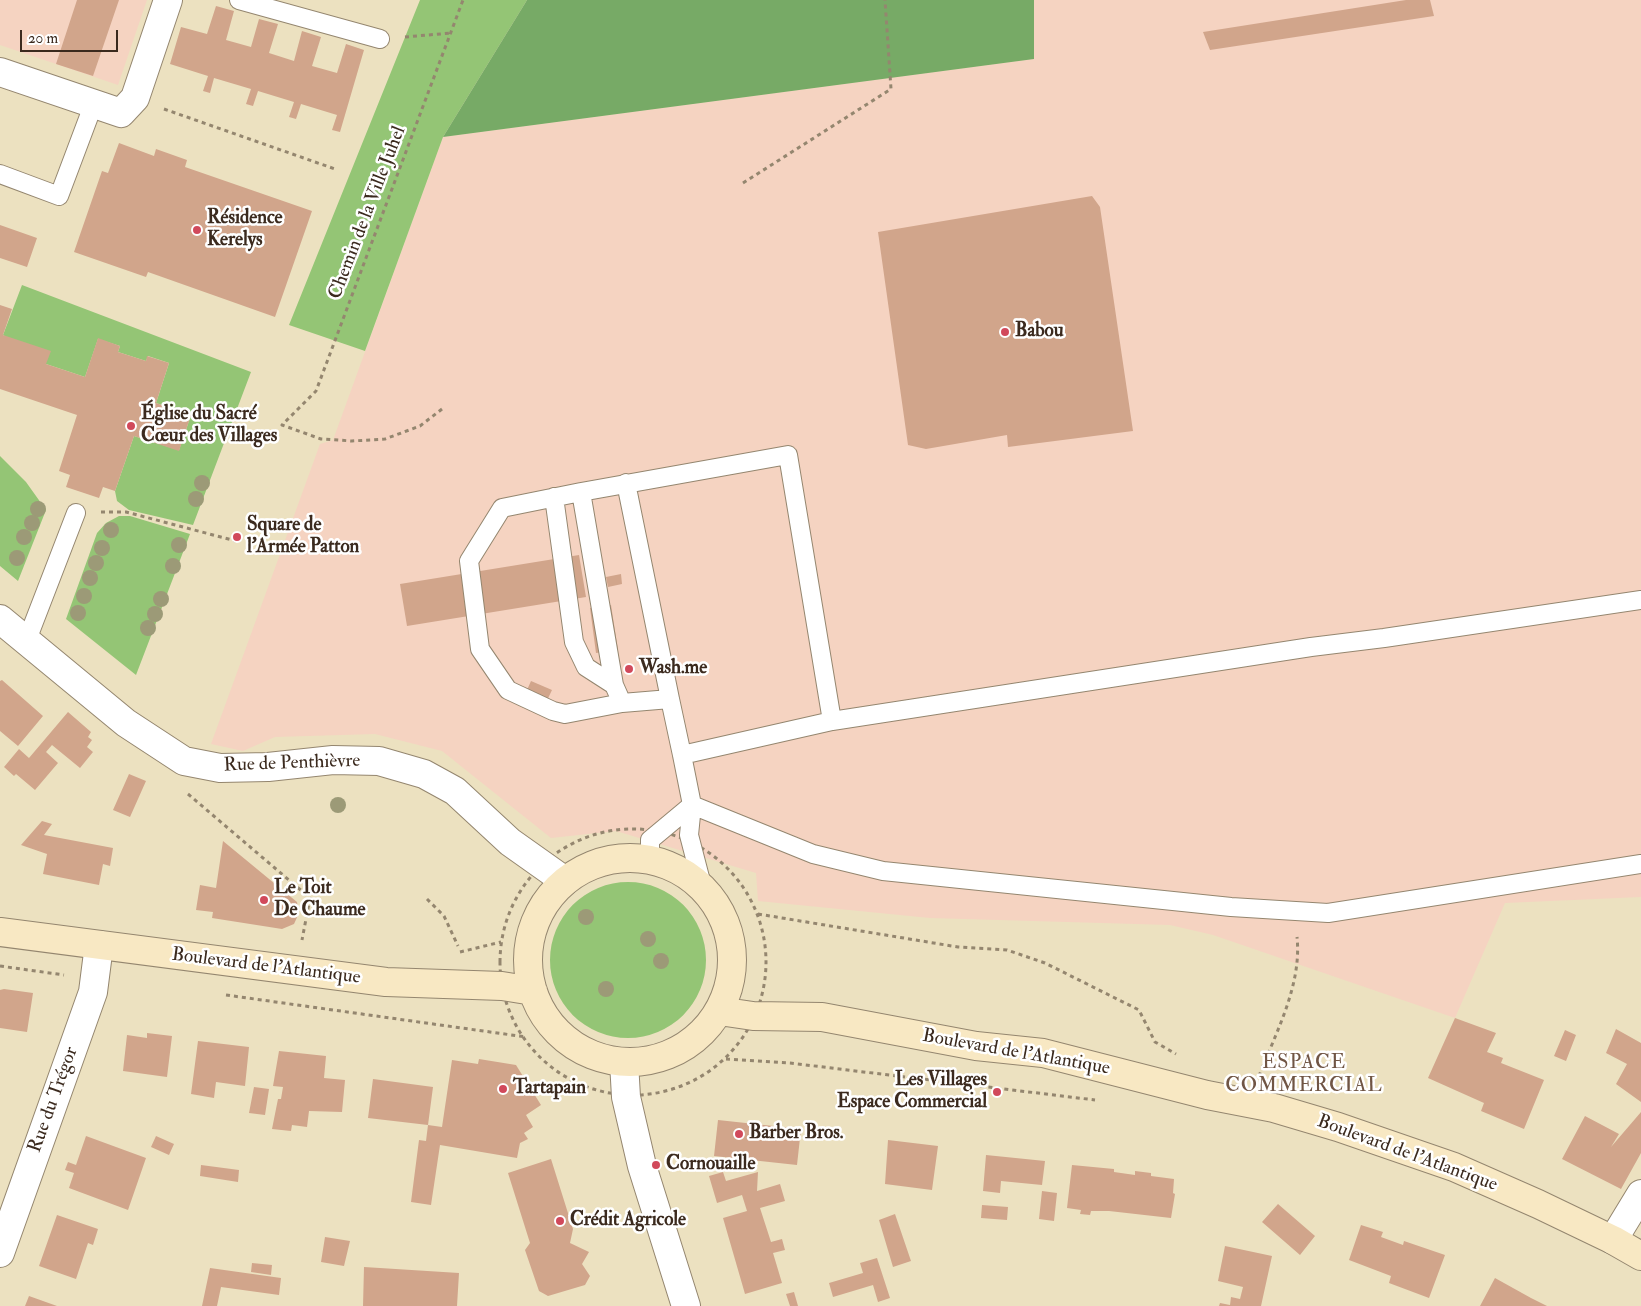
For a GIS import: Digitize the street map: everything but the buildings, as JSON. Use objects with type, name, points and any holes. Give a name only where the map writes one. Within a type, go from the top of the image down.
[{"type":"main road","points":[[620,858],[650,860],[670,866],[688,876],[703,889],[720,912],[726,926],[732,947],[732,969],[728,990],[719,1011],[705,1030],[688,1045],[666,1056],[624,1062],[597,1056],[576,1046],[552,1026],[543,1013],[533,992],[528,961],[532,931],[545,904],[555,873],[620,858]]},
{"type":"main road","name":"Boulevard de l'Atlantique","points":[[0,932],[386,982],[502,986],[533,992]]},
{"type":"main road","name":"Boulevard de l'Atlantique","points":[[719,1011],[753,1016],[822,1017],[976,1046],[1043,1054],[1207,1095],[1274,1108],[1338,1126],[1454,1168],[1538,1204],[1613,1240],[1641,1256]]},
{"type":"street","points":[[0,72],[121,113],[135,98],[168,0]]},
{"type":"street","name":"Rue de Penthièvre","points":[[0,619],[126,723],[184,761],[229,768],[268,767],[333,760],[379,761],[424,774],[455,792],[510,842],[555,873]]},
{"type":"street","name":"Rue du Trégor","points":[[0,1253],[93,992],[100,945]]},
{"type":"street","points":[[624,1062],[626,1097],[642,1166],[686,1306]]},
{"type":"street","points":[[1613,1240],[1641,1194]]},
{"type":"lane","points":[[239,0],[380,39]]},
{"type":"lane","points":[[0,174],[59,196],[94,104]]},
{"type":"lane","points":[[670,699],[622,703],[565,714],[553,711],[508,690],[480,649],[469,561],[502,508],[554,496],[788,455],[832,721]]},
{"type":"lane","points":[[626,483],[692,805],[690,835],[703,889]]},
{"type":"lane","points":[[581,492],[614,685],[622,703]]},
{"type":"lane","points":[[554,496],[574,642],[586,667],[614,685]]},
{"type":"lane","points":[[26,640],[76,513]]},
{"type":"lane","points":[[682,755],[832,721],[1311,647],[1641,600]]},
{"type":"lane","points":[[650,860],[650,840],[692,805]]},
{"type":"lane","points":[[692,805],[813,854],[883,871],[1232,907],[1294,911],[1328,913],[1641,864]]},
{"type":"path","name":"Chemin de la Ville Juhel","points":[[442,409],[420,426],[385,439],[352,441],[321,438],[282,424],[316,390],[463,0]]},
{"type":"path","points":[[743,183],[891,89],[885,0]]},
{"type":"path","points":[[380,39],[451,33]]},
{"type":"path","points":[[135,98],[335,169]]},
{"type":"path","points":[[76,513],[126,512],[236,542]]},
{"type":"path","points":[[182,788],[310,898],[302,940]]},
{"type":"path","points":[[627,829],[660,832],[691,842],[705,850],[731,872],[746,891],[758,914],[767,945],[766,974],[753,1016],[743,1038],[726,1059],[668,1092],[626,1097],[568,1079],[543,1062],[519,1027],[502,986],[501,937],[510,910],[520,892],[555,873],[565,846],[592,835],[627,829]]},
{"type":"path","points":[[427,899],[444,916],[458,946]]},
{"type":"path","points":[[1267,1080],[1258,1078],[1295,981],[1299,956],[1294,911]]},
{"type":"path","points":[[758,914],[958,947],[1008,950],[1045,963],[1139,1010],[1156,1042],[1182,1057]]},
{"type":"path","points":[[0,966],[95,978]]},
{"type":"path","points":[[219,994],[526,1037]]},
{"type":"path","points":[[726,1059],[790,1063],[1102,1101]]},
{"type":"shaded area","points":[[0,0],[147,0],[118,85],[0,45]]},
{"type":"shaded area","points":[[1034,0],[1641,0],[1641,897],[1505,903],[1455,1018],[1213,935],[1170,925],[930,918],[758,901],[756,873],[616,831],[551,838],[442,751],[375,734],[275,737],[243,751],[211,744],[320,444],[333,440],[443,137],[1033,59]]},
{"type":"green space","points":[[420,0],[527,0],[443,137],[365,351],[289,325]]},
{"type":"green space","points":[[527,0],[1034,0],[1034,59],[443,137]]},
{"type":"green space","points":[[22,285],[251,372],[193,525],[129,510],[117,501],[115,491],[134,436],[179,450],[191,415],[156,403],[169,363],[148,356],[146,361],[118,352],[120,346],[98,339],[85,377],[46,364],[3,335]]},
{"type":"green space","points":[[0,456],[26,482],[46,510],[18,581],[0,566]]},
{"type":"green space","points":[[119,516],[130,516],[190,534],[136,675],[66,619],[97,533],[106,523]]},
{"type":"green space","points":[[628,882],[658,888],[671,895],[683,905],[693,917],[700,930],[706,960],[700,990],[693,1003],[683,1015],[671,1025],[658,1032],[628,1038],[598,1032],[585,1025],[573,1015],[563,1003],[556,990],[550,960],[556,930],[563,917],[573,905],[585,895],[598,888]]},
{"type":"place","name":"Résidence Kerelys","points":[[197,230]]},
{"type":"place","name":"Babou","points":[[1005,332]]},
{"type":"place","name":"Église du Sacré Cœur des Villages","points":[[131,426]]},
{"type":"place","name":"Square de l'Armée Patton","points":[[237,537]]},
{"type":"place","name":"Wash.me","points":[[629,669]]},
{"type":"place","name":"Le Toit De Chaume","points":[[264,900]]},
{"type":"place","name":"Tartapain","points":[[503,1089]]},
{"type":"place","name":"Les Villages Espace Commercial","points":[[997,1092]]},
{"type":"place","name":"Barber Bros.","points":[[739,1134]]},
{"type":"place","name":"Cornouaille","points":[[656,1165]]},
{"type":"place","name":"Crédit Agricole","points":[[560,1221]]},
{"type":"district","name":"ESPACE COMMERCIAL","points":[[1304,1076]]}]
